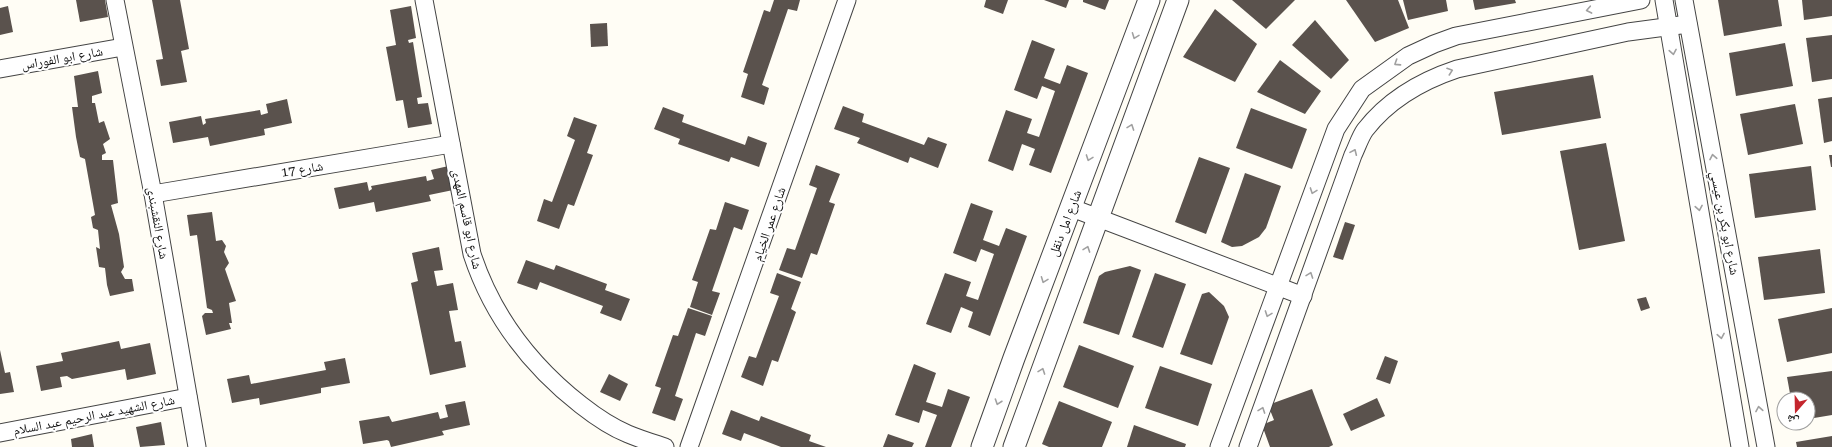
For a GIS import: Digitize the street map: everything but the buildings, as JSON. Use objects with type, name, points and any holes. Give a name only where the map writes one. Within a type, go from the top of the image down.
[{"type":"street","name":"شارع النقشبندى","points":[[116,0],[123,47],[153,194],[197,447]]},
{"type":"street","name":"شارع ابو قاسم المهدى","points":[[424,0],[472,254],[488,294],[511,334],[535,364],[562,390],[591,412],[627,434],[665,447]]},
{"type":"street","name":"شارع عمر الخيام","points":[[689,447],[847,0]]},
{"type":"street","name":"شارع امل دنقل","points":[[982,447],[1149,0]]},
{"type":"street","points":[[1014,447],[1178,0]]},
{"type":"street","points":[[1219,447],[1336,129],[1362,89],[1408,56],[1456,36],[1641,0]]},
{"type":"street","name":"شارع ابو بكر بن عيسي","points":[[1664,0],[1740,447]]},
{"type":"street","name":"شارع ابو بكر بن عيسي","points":[[1684,0],[1766,447]]},
{"type":"street","points":[[1248,447],[1353,155],[1364,131],[1386,107],[1405,93],[1433,77],[1456,69],[1628,32],[1688,24]]},
{"type":"street","name":"شارع ابو الفوراس","points":[[0,69],[123,47]]},
{"type":"street","name":"شارع 17","points":[[153,194],[451,144]]},
{"type":"street","points":[[1072,208],[1303,296]]},
{"type":"street","name":"شارع الشهيد عبد الرحيم عبد السلام","points":[[0,433],[188,397]]}]
